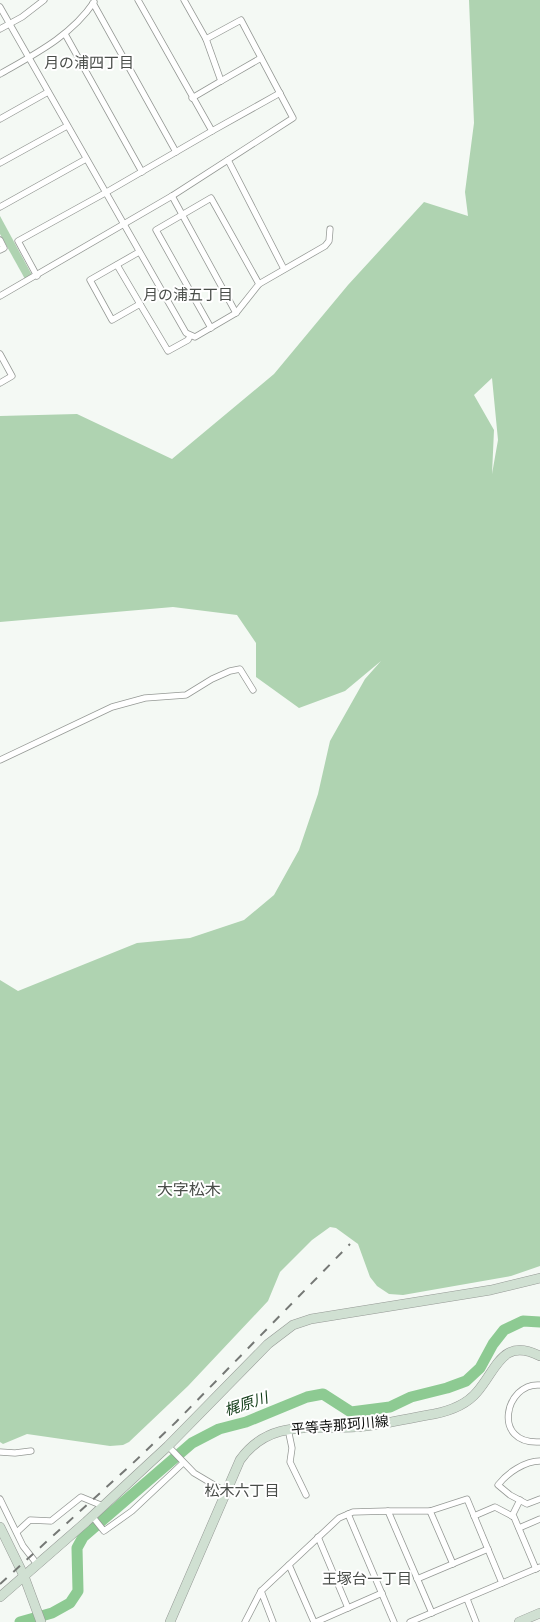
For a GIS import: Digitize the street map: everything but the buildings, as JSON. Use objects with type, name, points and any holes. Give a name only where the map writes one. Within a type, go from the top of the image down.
[{"type":"street","points":[[0,29],[22,17],[44,0]]},
{"type":"street","points":[[138,0],[212,131]]},
{"type":"street","points":[[184,0],[206,39],[221,80]]},
{"type":"street","points":[[0,74],[29,58],[65,34],[87,13],[94,2],[176,152]]},
{"type":"street","points":[[0,6],[105,193],[190,336],[195,337],[236,313],[259,284],[325,246],[329,241],[330,229]]},
{"type":"street","points":[[0,296],[172,196],[293,118],[241,20],[206,39]]},
{"type":"street","points":[[65,34],[142,172]]},
{"type":"street","points":[[192,98],[261,58]]},
{"type":"street","points":[[0,119],[48,92]]},
{"type":"street","points":[[37,276],[18,241],[280,93]]},
{"type":"street","points":[[0,163],[67,126]]},
{"type":"street","points":[[0,207],[86,159]]},
{"type":"street","points":[[228,160],[284,269]]},
{"type":"street","points":[[172,196],[236,313]]},
{"type":"street","points":[[211,328],[156,230],[211,198],[259,284]]},
{"type":"street","points":[[0,240],[4,248],[0,250]]},
{"type":"street","points":[[139,252],[90,280],[112,320],[140,304]]},
{"type":"street","points":[[117,265],[168,351],[188,340],[190,336]]},
{"type":"street","points":[[0,354],[12,376],[0,383]]},
{"type":"street","points":[[0,760],[112,707],[145,698],[186,695],[200,685],[230,671],[240,669],[253,690]]},
{"type":"street","points":[[0,1597],[168,1446],[268,1344],[293,1325],[337,1314],[491,1290],[540,1278]]},
{"type":"street","name":"平等寺那珂川線","points":[[170,1622],[240,1460],[248,1449],[260,1439],[288,1429],[365,1426],[444,1412],[465,1403],[477,1392],[497,1362],[507,1353],[520,1349],[540,1356]]},
{"type":"street","points":[[540,1385],[530,1386],[519,1393],[510,1407],[508,1420],[510,1429],[517,1437],[526,1442],[540,1442]]},
{"type":"street","points":[[288,1429],[292,1448],[290,1462],[306,1496]]},
{"type":"street","points":[[168,1446],[194,1473],[226,1492]]},
{"type":"street","points":[[0,1452],[31,1452]]},
{"type":"street","points":[[540,1461],[534,1461],[506,1475],[498,1485],[510,1495],[527,1504],[540,1499]]},
{"type":"street","points":[[92,1516],[104,1531],[132,1511],[183,1463]]},
{"type":"street","points":[[17,1532],[30,1520],[51,1521],[81,1497],[103,1506]]},
{"type":"street","points":[[0,1499],[23,1546],[37,1564]]},
{"type":"street","points":[[245,1622],[261,1591],[335,1521],[353,1512],[430,1511],[467,1499],[502,1583]]},
{"type":"street","points":[[512,1516],[520,1500]]},
{"type":"street","points":[[410,1622],[538,1568],[514,1517],[495,1508],[474,1516]]},
{"type":"street","points":[[388,1511],[432,1613]]},
{"type":"street","points":[[430,1511],[452,1564]]},
{"type":"street","points":[[348,1514],[394,1622]]},
{"type":"street","points":[[519,1528],[540,1519]]},
{"type":"street","points":[[0,1527],[24,1576],[41,1622]]},
{"type":"street","points":[[318,1537],[348,1608]]},
{"type":"street","points":[[417,1580],[488,1550]]},
{"type":"street","points":[[289,1565],[315,1622],[382,1593]]},
{"type":"street","points":[[261,1591],[273,1622]]},
{"type":"street","points":[[467,1598],[476,1622]]},
{"type":"street","points":[[519,1622],[540,1613]]},
{"type":"green space","points":[[469,0],[540,0],[540,1266],[511,1276],[403,1295],[389,1294],[377,1286],[370,1277],[358,1244],[336,1228],[330,1227],[312,1240],[280,1272],[268,1301],[188,1386],[129,1442],[123,1445],[110,1446],[27,1434],[3,1444],[0,1442],[0,980],[18,991],[137,943],[190,938],[244,920],[274,895],[299,850],[318,794],[330,741],[365,679],[381,661],[345,691],[299,708],[256,677],[256,643],[237,615],[173,607],[0,622],[0,416],[77,414],[172,459],[274,374],[348,285],[424,202],[468,216],[465,192],[474,123]],"holes":[[[492,378],[498,440],[492,474],[494,430],[474,395]]]},
{"type":"green space","points":[[0,216],[32,275],[25,279],[0,234]]},
{"type":"waterway","name":"梶原川","points":[[20,1622],[52,1613],[70,1603],[78,1591],[77,1548],[83,1537],[192,1443],[219,1429],[246,1422],[307,1397],[323,1394],[351,1412],[390,1407],[411,1397],[447,1388],[466,1381],[480,1368],[493,1344],[504,1330],[523,1321],[540,1322]]},
{"type":"railway","points":[[0,1584],[176,1422],[350,1244]]},
{"type":"district","name":"月の浦四丁目","points":[[89,63]]},
{"type":"district","name":"月の浦五丁目","points":[[188,295]]},
{"type":"district","name":"大字松木","points":[[189,1189]]},
{"type":"district","name":"松木六丁目","points":[[242,1491]]},
{"type":"district","name":"王塚台一丁目","points":[[367,1579]]}]
